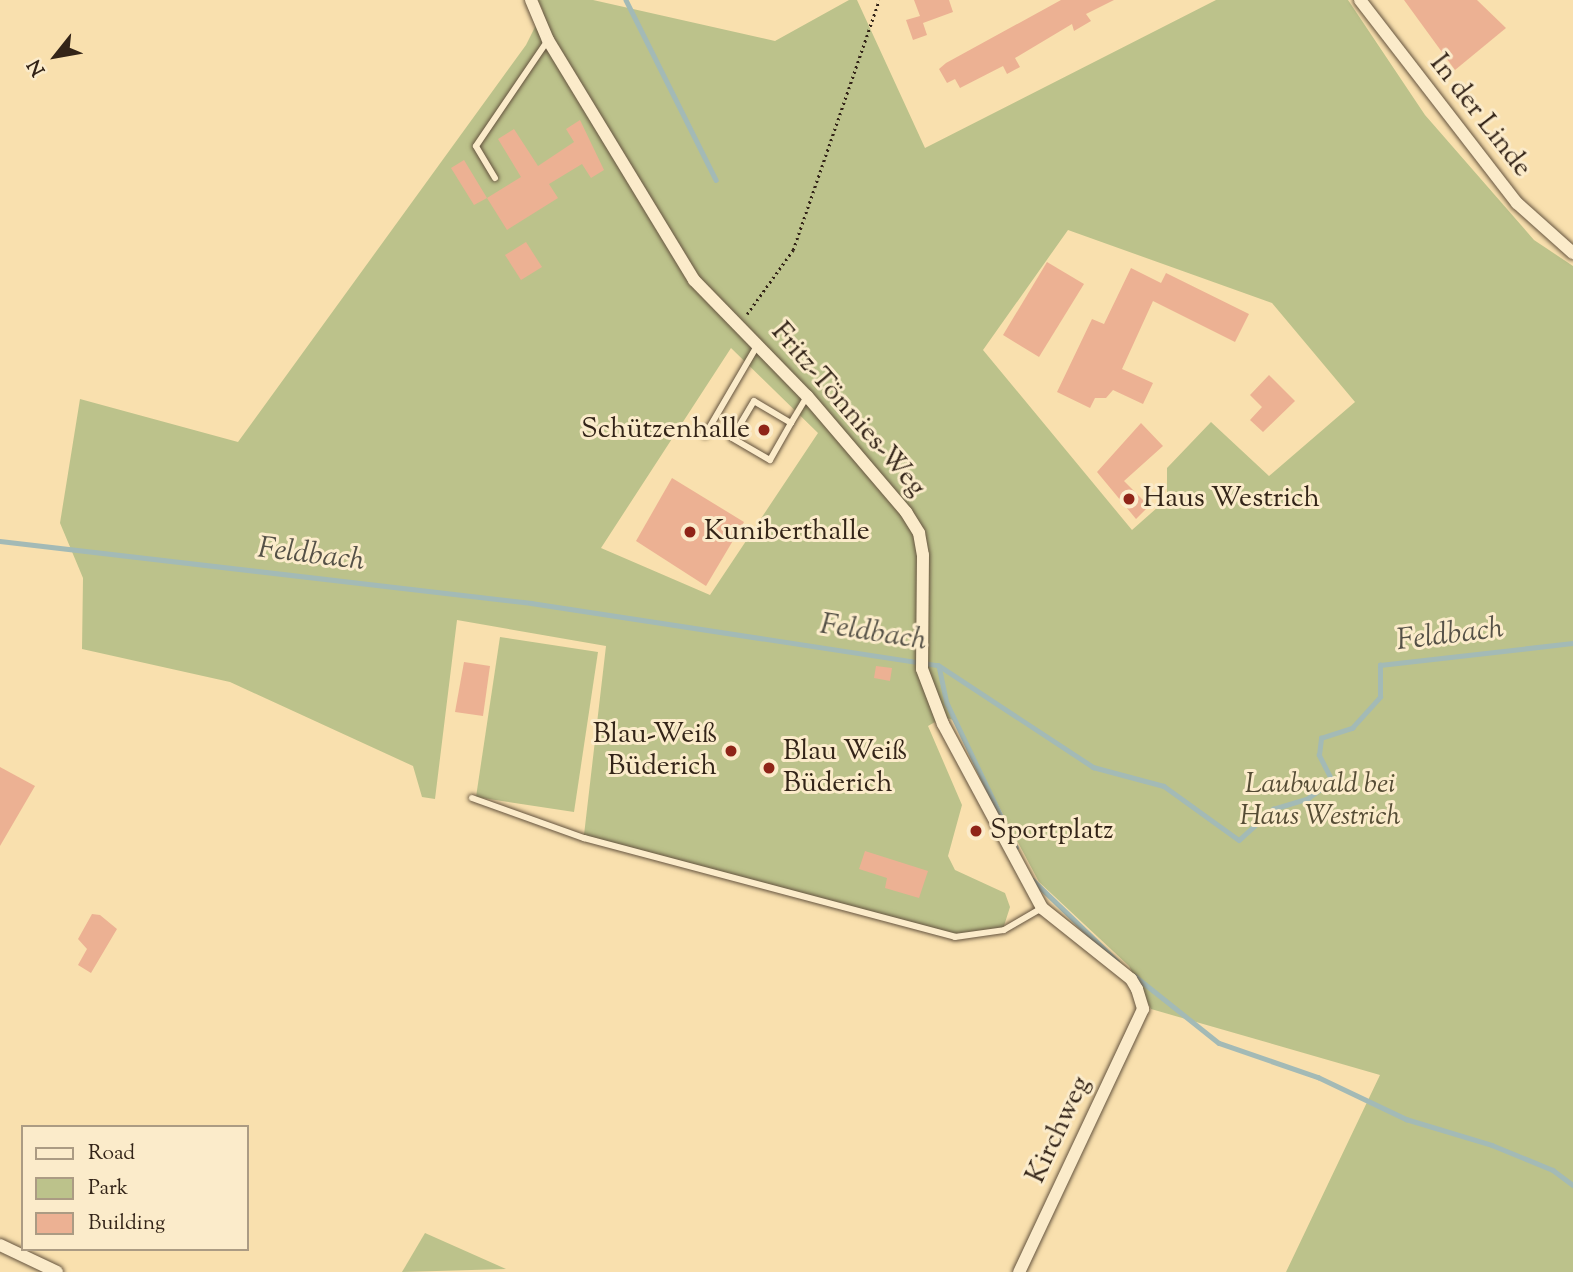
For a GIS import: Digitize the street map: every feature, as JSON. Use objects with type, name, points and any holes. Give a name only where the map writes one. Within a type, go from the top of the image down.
[{"type":"street","name":"Fritz-Tönnies-Weg","points":[[531,0],[548,40],[694,280],[807,396],[887,487],[919,533],[924,579],[922,663],[943,724],[1042,908],[1131,979],[1143,1009]]},
{"type":"street","name":"In der Linde","points":[[1360,0],[1517,202],[1573,253]]},
{"type":"street","name":"Kirchweg","points":[[1019,1272],[1143,1009]]},
{"type":"street","points":[[0,1245],[57,1272]]},
{"type":"lane","points":[[495,178],[476,146],[548,40]]},
{"type":"lane","points":[[705,435],[758,344]]},
{"type":"lane","points":[[791,423],[754,401],[732,438],[770,460],[807,396]]},
{"type":"lane","points":[[472,798],[584,838],[955,937],[1004,929],[1042,908]]},
{"type":"path","points":[[741,326],[793,250],[879,0]]},
{"type":"green space","name":"Laubwald bei Haus Westrich","points":[[538,0],[593,0],[775,41],[849,0],[857,0],[925,148],[1216,0],[1348,0],[1425,115],[1534,240],[1573,266],[1573,1272],[1286,1272],[1380,1075],[1151,1009],[1129,966],[1039,882],[953,720],[944,717],[928,726],[962,805],[948,856],[955,870],[1005,893],[1010,907],[1003,929],[955,934],[584,835],[606,646],[457,620],[435,799],[422,797],[413,766],[230,682],[82,649],[83,578],[60,523],[80,399],[238,442],[526,45],[543,11]],"holes":[[[1068,230],[1272,303],[1355,402],[1269,476],[1211,422],[1167,468],[1167,499],[1132,530],[983,350]],[[731,348],[818,433],[710,595],[601,548]]]},
{"type":"green space","points":[[500,637],[598,652],[574,812],[476,797]]},
{"type":"green space","points":[[425,1233],[506,1269],[402,1272]]},
{"type":"building","points":[[914,0],[949,0],[953,12],[923,23],[927,35],[913,40],[906,20],[920,16]]},
{"type":"building","points":[[1061,0],[1114,0],[1086,14],[1091,21],[1074,31],[1072,24],[1015,58],[1020,67],[1007,74],[1003,66],[960,88],[955,79],[947,83],[939,69],[946,63]]},
{"type":"building","points":[[1404,0],[1477,0],[1506,28],[1455,70]]},
{"type":"building","points":[[580,120],[604,170],[591,178],[582,164],[549,184],[558,198],[507,230],[487,198],[521,177],[498,139],[514,129],[538,166],[574,142],[566,129]]},
{"type":"building","points":[[464,160],[487,198],[474,205],[451,168]]},
{"type":"building","points":[[526,242],[542,267],[521,280],[505,255]]},
{"type":"building","points":[[1047,262],[1084,284],[1039,357],[1003,335]]},
{"type":"building","points":[[1131,268],[1161,283],[1166,273],[1249,314],[1235,342],[1153,301],[1122,369],[1153,383],[1143,404],[1113,390],[1106,398],[1095,398],[1090,408],[1057,392],[1092,319],[1104,324]]},
{"type":"building","points":[[1269,375],[1295,401],[1263,432],[1250,420],[1262,407],[1250,395]]},
{"type":"building","points":[[1141,423],[1163,446],[1124,481],[1149,506],[1136,519],[1097,472]]},
{"type":"building","name":"Kuniberthalle","points":[[672,478],[744,522],[706,586],[636,541]]},
{"type":"building","points":[[464,662],[490,666],[483,716],[455,712]]},
{"type":"building","points":[[876,666],[892,668],[890,681],[874,678]]},
{"type":"building","points":[[0,767],[35,786],[0,846]]},
{"type":"building","points":[[865,851],[928,871],[919,898],[885,888],[887,878],[859,869]]},
{"type":"building","points":[[92,914],[100,915],[117,929],[91,973],[78,965],[87,949],[78,939]]},
{"type":"waterway","points":[[626,0],[716,180]]},
{"type":"waterway","name":"Feldbach","points":[[0,541],[531,603],[938,665],[1093,767],[1164,786],[1239,840],[1273,809],[1308,798],[1332,781],[1319,755],[1321,738],[1352,728],[1380,697],[1380,665],[1573,643]]},
{"type":"waterway","points":[[939,666],[947,703],[1016,847]]},
{"type":"waterway","points":[[1033,880],[1117,961]]},
{"type":"waterway","points":[[1135,976],[1219,1043],[1318,1077],[1406,1119],[1492,1145],[1553,1170],[1573,1185]]},
{"type":"place","name":"Schützenhalle","points":[[764,430]]},
{"type":"place","name":"Haus Westrich","points":[[1129,499]]},
{"type":"place","name":"Kuniberthalle","points":[[690,532]]},
{"type":"place","name":"Blau-Weiß Büderich","points":[[731,751]]},
{"type":"place","name":"Blau Weiß Büderich","points":[[769,768]]},
{"type":"place","name":"Sportplatz","points":[[976,831]]}]
